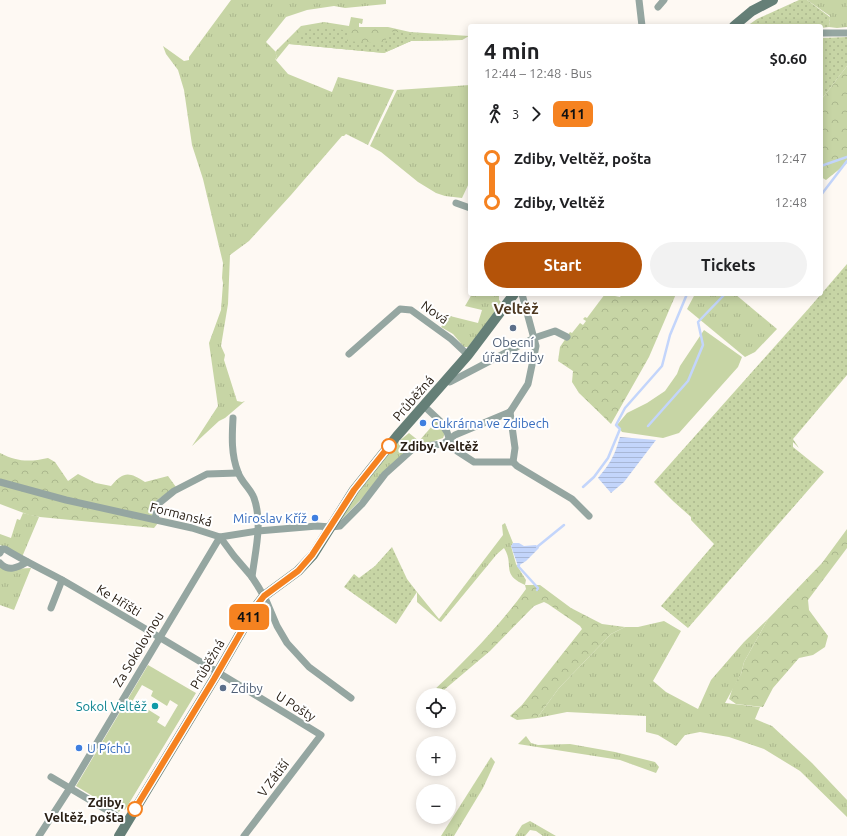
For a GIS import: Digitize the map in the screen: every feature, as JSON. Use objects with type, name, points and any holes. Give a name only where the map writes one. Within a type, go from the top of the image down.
[{"type":"street","points":[[639,0],[642,24]]},
{"type":"street","points":[[658,7],[664,0]]},
{"type":"street","points":[[736,24],[752,11],[773,0]]},
{"type":"street","points":[[823,33],[847,33]]},
{"type":"street","points":[[456,203],[468,207]]},
{"type":"street","name":"Průběžná","points":[[119,836],[255,608],[264,596],[298,571],[312,555],[354,490],[397,436],[468,354],[512,296]]},
{"type":"street","points":[[220,537],[258,531],[317,526],[340,526],[362,504],[384,474],[415,447],[443,444],[449,439],[510,412],[528,384],[536,346],[523,296]]},
{"type":"street","name":"Nová","points":[[348,354],[400,309],[411,310],[451,339],[468,354]]},
{"type":"street","points":[[446,380],[450,382],[534,338],[555,332],[567,337]]},
{"type":"street","points":[[424,406],[440,422],[447,432],[451,444],[457,451],[474,462],[513,462],[517,466],[572,499],[589,516]]},
{"type":"street","points":[[510,412],[514,448],[513,462]]},
{"type":"street","points":[[233,418],[232,445],[238,473],[254,497],[257,512],[258,531],[252,577]]},
{"type":"street","points":[[155,519],[158,504],[174,491],[207,474],[238,473]]},
{"type":"street","name":"Formanská","points":[[0,482],[66,500],[192,528],[220,537],[252,577],[264,596],[277,626],[287,643],[309,667],[351,698]]},
{"type":"street","name":"Za Sokolovnou","points":[[39,836],[70,788],[220,537]]},
{"type":"street","name":"Ke Hřišti","points":[[0,553],[2,549],[5,549],[26,562],[62,580],[218,672]]},
{"type":"street","points":[[0,563],[4,567],[12,569],[20,567],[26,562]]},
{"type":"street","points":[[51,608],[62,580]]},
{"type":"street","name":"U Pošty","points":[[218,672],[321,735]]},
{"type":"street","name":"V Zátiší","points":[[244,836],[321,735]]},
{"type":"street","points":[[51,777],[127,822]]},
{"type":"green space","points":[[231,0],[386,0],[386,4],[345,8],[334,6],[307,10],[286,17],[266,42],[275,51],[277,57],[275,59],[288,74],[332,92],[338,77],[394,90],[368,145],[346,134],[342,136],[249,241],[230,255],[228,304],[221,346],[225,355],[224,360],[237,401],[245,401],[225,418],[219,421],[192,446],[218,406],[209,343],[221,310],[223,263],[203,179],[192,145],[184,90],[178,70],[166,54],[163,46],[184,61],[189,60],[189,57]]},
{"type":"green space","points":[[799,0],[807,0],[830,17],[829,27],[823,28],[823,24],[750,24],[757,19]]},
{"type":"green space","points":[[807,0],[847,0],[847,27],[829,27],[830,16]]},
{"type":"green space","points":[[351,17],[363,19],[362,24],[359,23],[359,27],[388,27],[410,32],[468,37],[462,40],[411,41],[384,53],[289,44],[276,60],[275,59],[277,57],[275,52],[301,26],[324,22],[349,26]]},
{"type":"green space","points":[[325,27],[349,31],[347,41],[385,44],[388,31],[462,40],[411,41],[384,53],[289,44],[306,30]]},
{"type":"green space","points":[[847,37],[847,66],[823,97],[823,38]]},
{"type":"green space","points":[[847,66],[847,163],[826,180],[823,178],[823,97]]},
{"type":"green space","points":[[468,85],[468,185],[462,198],[445,196],[436,193],[418,182],[381,152],[370,146],[397,90]]},
{"type":"green space","points":[[847,264],[847,375],[793,439],[799,448],[793,442],[793,447],[824,472],[688,628],[661,606],[714,544],[691,520],[691,517],[654,482],[819,296],[823,296],[823,292]]},
{"type":"green space","points":[[471,296],[499,296],[499,300],[502,303],[468,347],[464,347],[453,334],[441,327],[450,316],[478,323],[482,310],[465,306]]},
{"type":"green space","points":[[604,296],[675,296],[649,357],[611,424],[579,393],[572,382],[573,371],[558,361],[560,347],[570,332],[572,333],[580,323],[583,325],[586,321],[583,319],[585,317],[587,318]]},
{"type":"green space","points":[[694,296],[737,296],[777,329],[755,352],[745,357],[687,309]]},
{"type":"green space","points":[[704,330],[742,357],[738,367],[679,433],[663,438],[622,432],[617,425],[627,413],[647,403],[665,391]]},
{"type":"green space","points":[[434,418],[445,433],[443,438],[410,449],[339,522],[355,496],[398,442],[409,433],[419,441],[433,425],[430,422]]},
{"type":"green space","points":[[0,453],[18,460],[48,458],[55,462],[68,481],[78,474],[96,483],[111,486],[120,478],[127,475],[135,476],[145,482],[168,476],[176,487],[157,500],[152,514],[158,523],[154,528],[29,515],[0,504]]},
{"type":"green space","points":[[23,513],[39,517],[22,557],[0,545],[0,534],[11,538],[17,519],[20,520]]},
{"type":"green space","points":[[505,523],[513,543],[511,546],[516,564],[526,580],[525,585],[517,581],[510,573],[507,554],[504,548],[497,554],[441,622],[417,602],[417,592],[439,619],[503,535],[502,525]]},
{"type":"green space","points":[[847,529],[847,548],[808,600],[809,610],[828,636],[825,647],[813,655],[799,658],[773,688],[763,707],[736,704],[729,699],[733,687],[741,674],[744,662],[768,619],[822,563]]},
{"type":"green space","points":[[392,547],[407,579],[417,592],[396,624],[344,587],[354,574],[359,578],[375,566]]},
{"type":"green space","points":[[0,562],[9,569],[31,568],[14,610],[0,605]]},
{"type":"green space","points":[[525,585],[540,585],[571,608],[602,624],[625,627],[611,634],[559,688],[537,718],[517,720],[510,716],[522,705],[582,629],[580,626],[544,602],[534,606],[490,651],[446,688],[436,688],[492,631],[526,589]]},
{"type":"green space","points":[[768,619],[744,662],[741,674],[725,703],[760,707],[755,719],[772,726],[812,763],[847,800],[847,817],[800,771],[764,749],[729,737],[700,732],[685,735],[676,746],[658,735],[646,732],[646,716],[567,712],[537,718],[559,688],[611,634],[625,627],[638,627],[664,621],[681,631],[653,681],[666,692],[698,709],[711,680],[744,642]]},
{"type":"green space","points":[[148,665],[196,693],[125,810],[122,808],[119,812],[76,786]],"holes":[[[142,685],[153,691],[151,696],[167,706],[170,700],[178,705],[165,727],[157,722],[160,717],[144,707],[141,712],[130,705]]]},
{"type":"green space","points":[[526,736],[531,743],[538,745],[570,744],[615,752],[655,762],[659,767],[656,773],[620,760],[518,744]]},
{"type":"green space","points":[[491,757],[495,762],[483,788],[454,836],[441,836],[449,824],[456,824],[456,812]]},
{"type":"green space","points":[[530,821],[556,836],[543,836],[536,831],[530,830],[525,836],[515,836],[522,825]]},
{"type":"water","points":[[620,437],[656,440],[624,482],[611,493],[598,478],[612,459]]},
{"type":"water","points":[[513,543],[519,543],[524,546],[536,545],[539,548],[526,561],[518,566],[511,546]]},
{"type":"waterway","points":[[823,165],[847,157]]},
{"type":"waterway","points":[[823,192],[847,161]]},
{"type":"waterway","points":[[583,487],[594,477],[608,458],[620,429],[616,425],[625,408],[662,366],[670,335],[686,296]]},
{"type":"waterway","points":[[648,426],[688,381],[703,345],[698,322],[723,296]]},
{"type":"waterway","points":[[537,547],[564,525]]},
{"type":"waterway","points":[[519,565],[518,566],[538,588],[537,590]]},
{"type":"bus line","name":"411","points":[[135,809],[255,608],[264,596],[274,587],[298,571],[312,555],[354,490],[389,446]]},
{"type":"place","name":"Obecní úřad Zdiby","points":[[513,328]]},
{"type":"place","name":"Cukrárna ve Zdibech","points":[[423,423]]},
{"type":"place","name":"Zdiby, Veltěž","points":[[389,446]]},
{"type":"place","name":"Miroslav Kříž","points":[[315,518]]},
{"type":"place","name":"Zdiby","points":[[223,688]]},
{"type":"place","name":"Sokol Veltěž","points":[[155,706]]},
{"type":"place","name":"U Píchů","points":[[79,748]]},
{"type":"place","name":"Zdiby, Veltěž, pošta","points":[[135,809]]},
{"type":"district","name":"Veltěž","points":[[516,309]]}]
